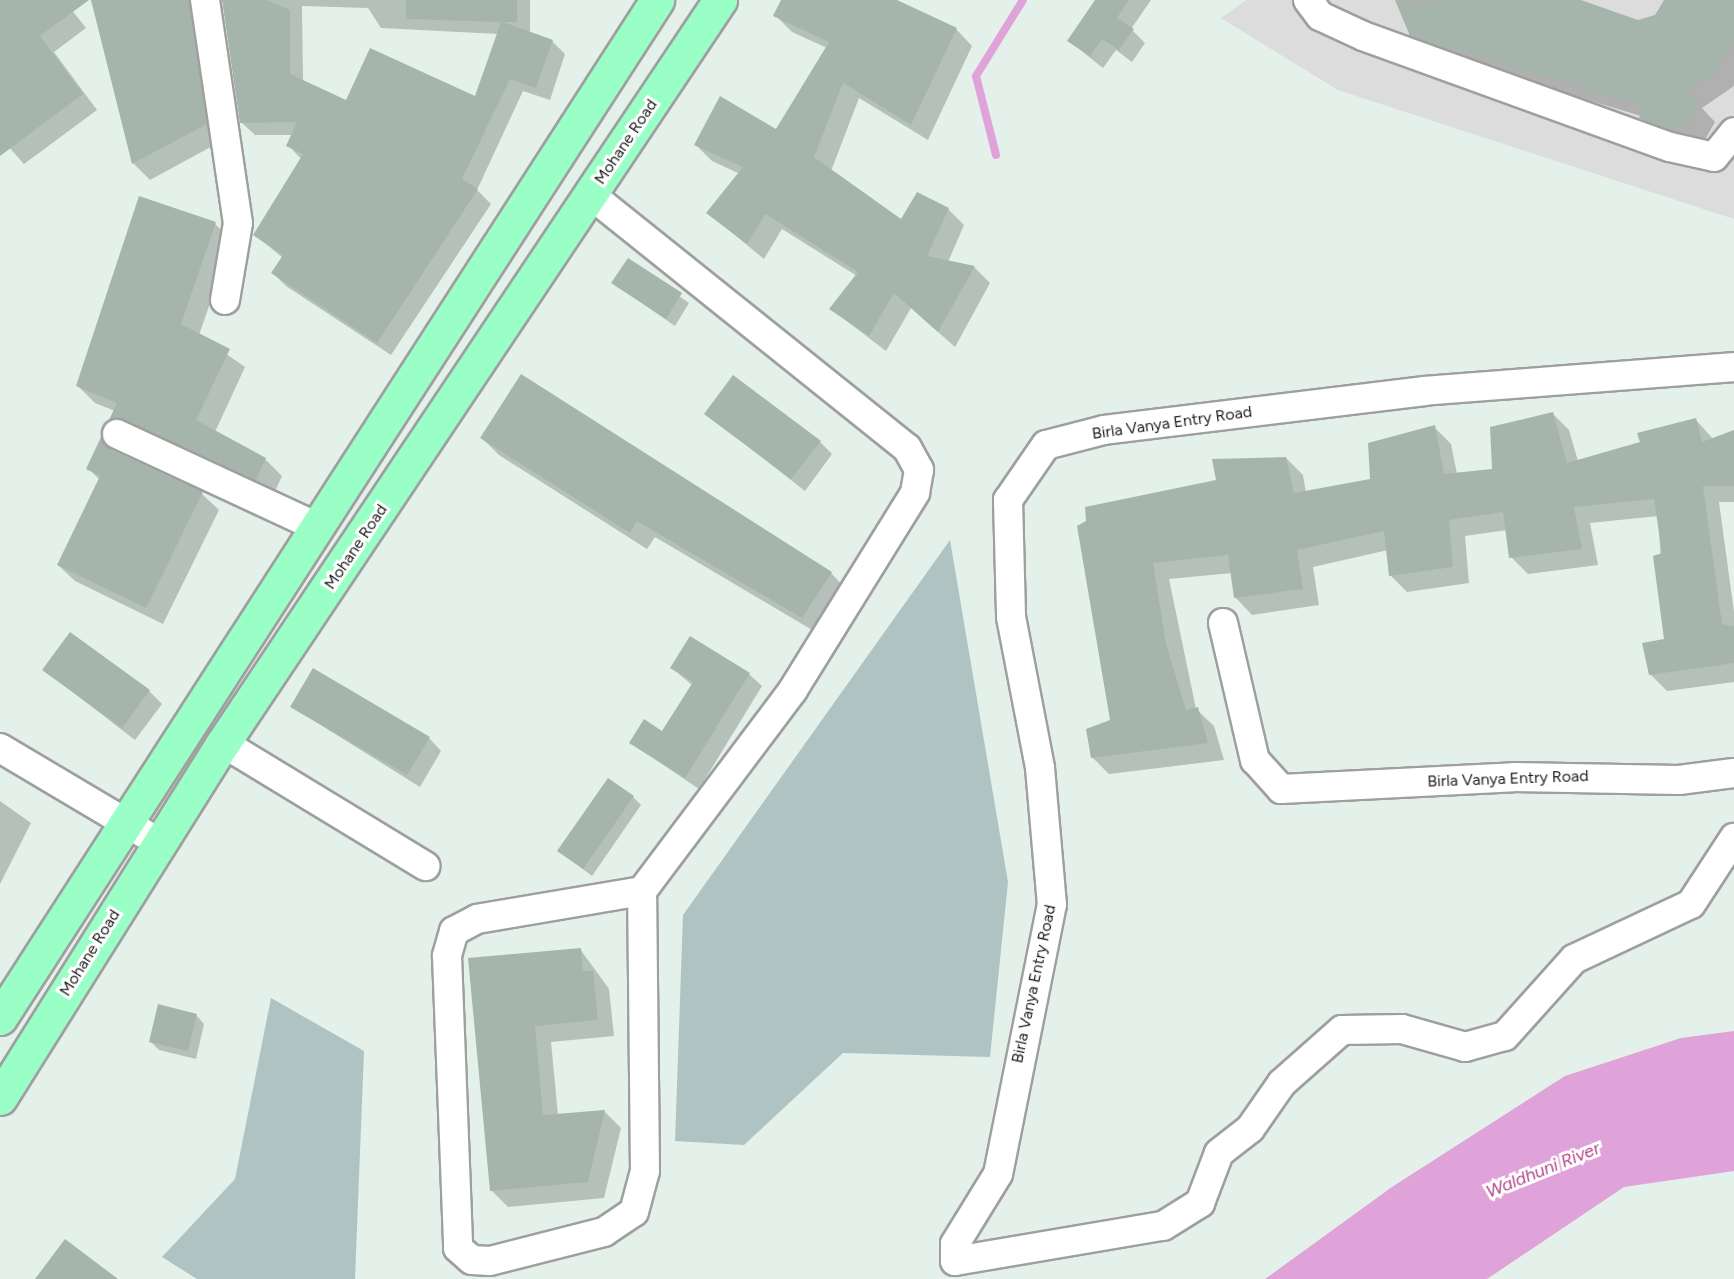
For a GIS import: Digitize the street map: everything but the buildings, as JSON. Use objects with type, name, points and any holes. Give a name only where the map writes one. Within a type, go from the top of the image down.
[{"type":"main road","points":[[0,1018],[657,0]]},
{"type":"main road","name":"Mohane Road","points":[[0,1098],[223,743],[720,0]]},
{"type":"street","points":[[205,0],[238,223],[225,300]]},
{"type":"street","points":[[1308,0],[1320,16],[1363,36],[1670,147],[1714,157],[1734,132]]},
{"type":"street","points":[[591,195],[907,448],[920,470],[915,493],[793,690],[642,891],[645,1171],[634,1212],[604,1232],[490,1261],[472,1260],[458,1248],[447,956],[454,931],[477,919],[642,891]]},
{"type":"street","name":"Birla Vanya Entry Road","points":[[1734,367],[1425,391],[1104,430],[1046,445],[1008,500],[1011,617],[1040,768],[1052,904],[1014,1079],[998,1174],[955,1244],[955,1262],[1163,1226],[1200,1203],[1219,1153],[1250,1129],[1282,1083],[1342,1029],[1401,1029],[1465,1047],[1504,1036],[1574,959],[1691,904],[1734,838]]},
{"type":"street","points":[[117,434],[317,527]]},
{"type":"street","name":"Birla Vanya Entry Road","points":[[1223,623],[1255,760],[1281,789],[1514,777],[1679,780],[1734,773]]},
{"type":"street","points":[[223,743],[425,866]]},
{"type":"street","points":[[0,748],[160,843]]},
{"type":"shaded area","points":[[1246,0],[1734,0],[1734,219],[1338,90],[1221,18]]},
{"type":"shaded area","points":[[950,540],[1008,882],[990,1057],[843,1053],[744,1145],[675,1141],[683,915]]},
{"type":"shaded area","points":[[271,998],[364,1051],[355,1279],[197,1279],[162,1257],[235,1179]]},
{"type":"water","name":"Waldhuni River","points":[[1734,1031],[1734,1171],[1624,1187],[1487,1279],[1265,1279],[1392,1187],[1565,1076],[1681,1038]]},
{"type":"waterway","points":[[996,155],[976,76],[1023,0]]}]
